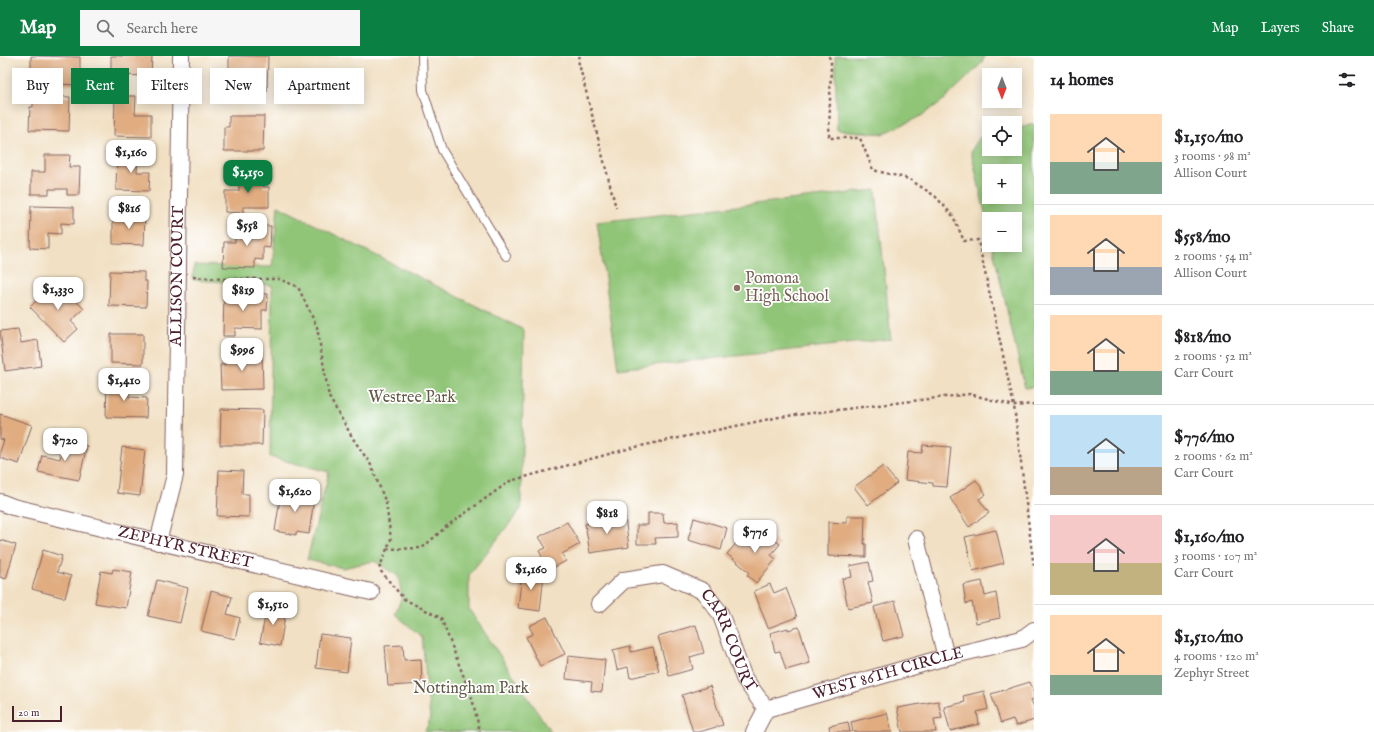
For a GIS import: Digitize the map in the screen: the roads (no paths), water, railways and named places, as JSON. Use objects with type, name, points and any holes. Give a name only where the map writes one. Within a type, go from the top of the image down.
[{"type":"street","name":"ALLISON COURT","points":[[158,542],[175,475],[181,56]]},
{"type":"street","name":"ZEPHYR STREET","points":[[0,502],[13,507],[371,592]]},
{"type":"street","points":[[916,539],[946,657]]},
{"type":"street","name":"CARR COURT","points":[[599,604],[624,580],[663,574],[703,591],[720,613],[744,678],[766,709]]},
{"type":"street","name":"WEST 86TH CIRCLE","points":[[766,709],[946,657],[1022,639],[1034,630]]},
{"type":"street","points":[[754,732],[766,709]]},
{"type":"lane","points":[[422,56],[423,90],[442,150],[506,256]]},
{"type":"place","name":"Pomona High School","points":[[737,288]]},
{"type":"park label","name":"Westree Park","points":[[412,398]]},
{"type":"park label","name":"Nottingham Park","points":[[471,689]]}]
